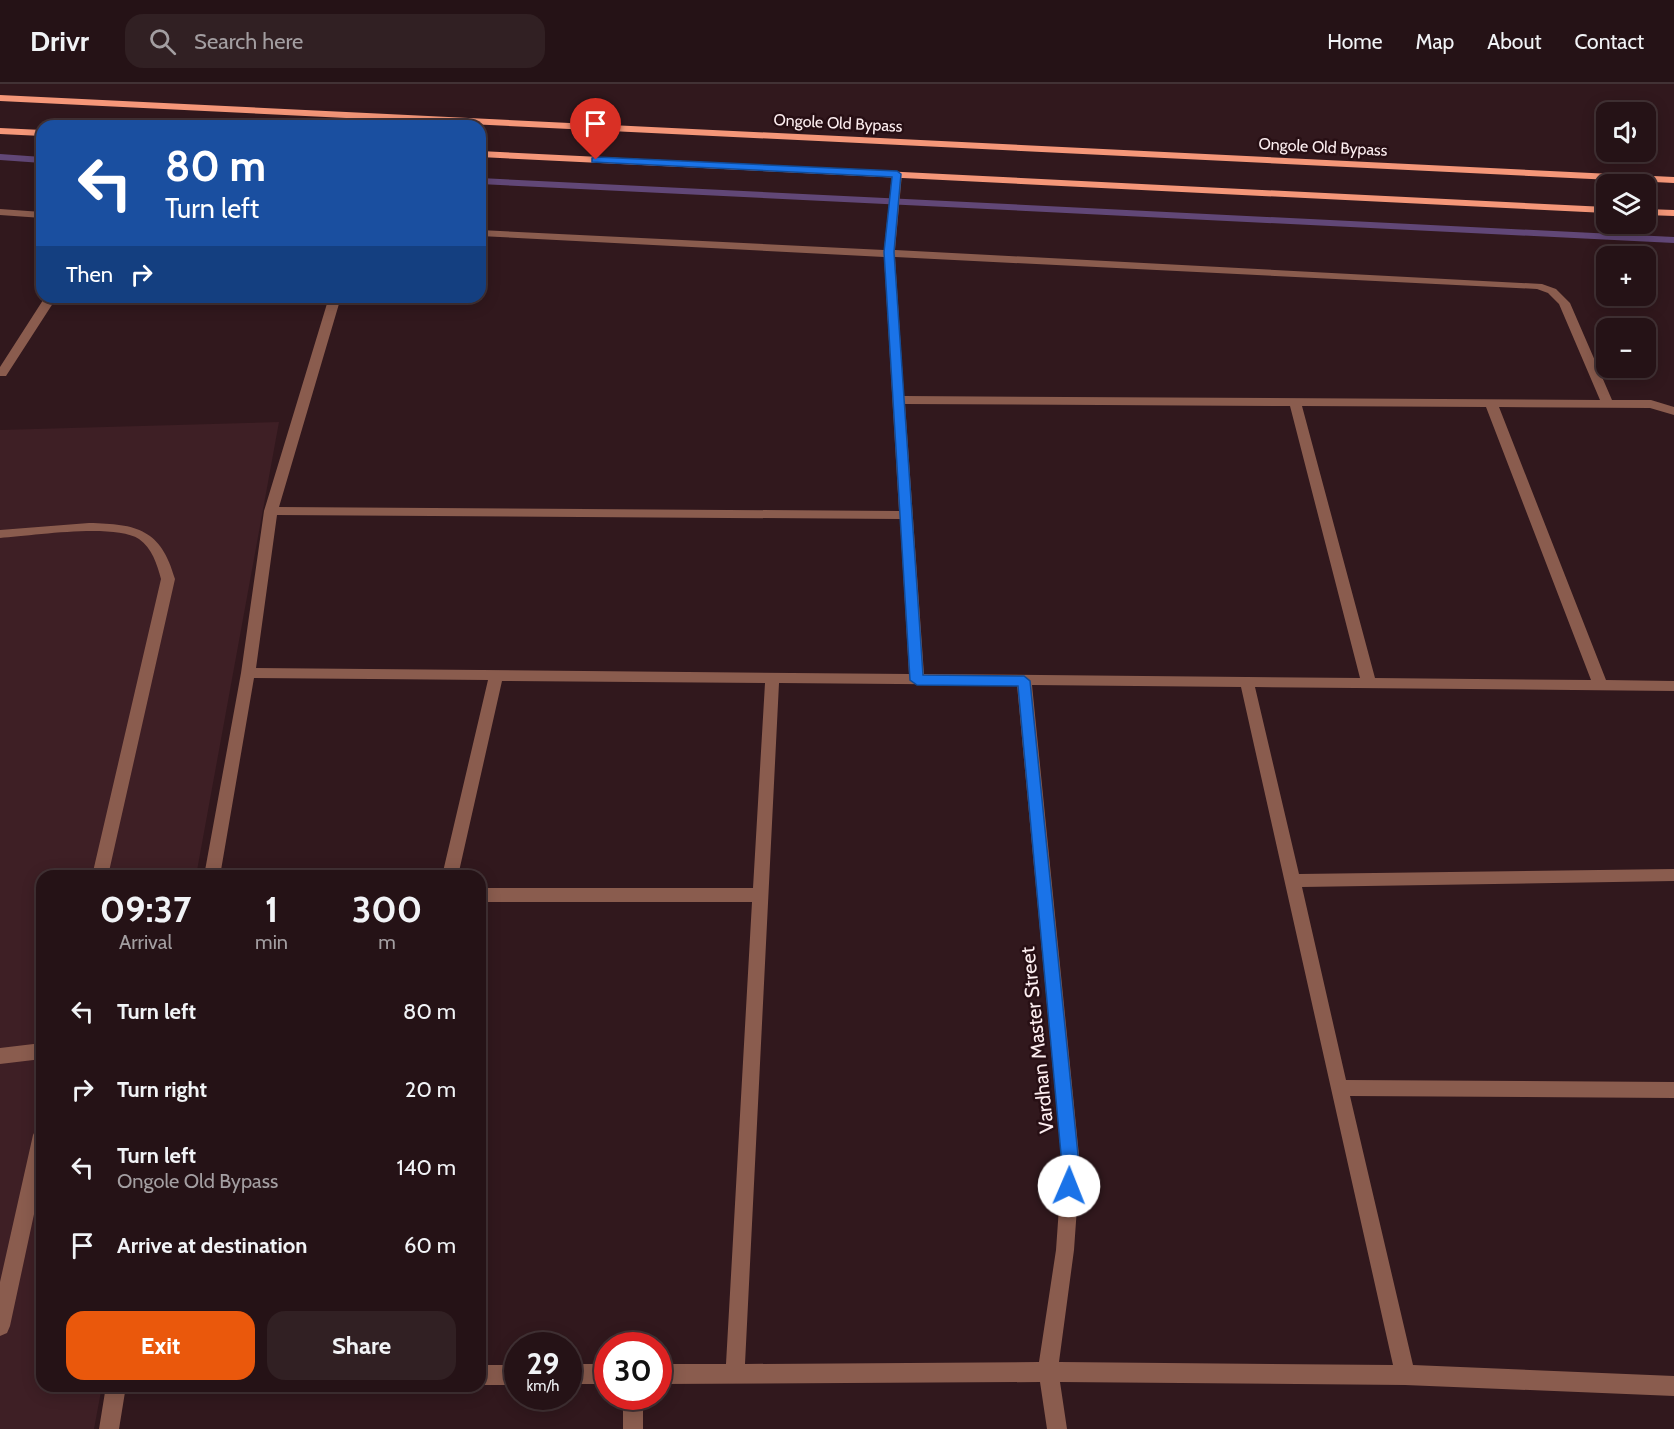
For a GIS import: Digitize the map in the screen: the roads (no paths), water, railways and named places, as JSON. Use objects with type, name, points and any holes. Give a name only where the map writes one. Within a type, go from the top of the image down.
[{"type":"main road","name":"Ongole Old Bypass","points":[[0,98],[449,120]]},
{"type":"main road","name":"Ongole Old Bypass","points":[[486,122],[1674,180]]},
{"type":"main road","points":[[0,130],[36,133]]},
{"type":"main road","points":[[486,154],[1596,209]]},
{"type":"main road","points":[[1656,212],[1674,213]]},
{"type":"street","points":[[897,174],[889,246],[917,680]]},
{"type":"street","points":[[0,212],[36,215]]},
{"type":"street","points":[[486,233],[889,246],[1538,286],[1552,291],[1564,303],[1608,404]]},
{"type":"street","points":[[2,373],[47,303]]},
{"type":"street","points":[[213,870],[249,673],[271,512],[333,303]]},
{"type":"street","points":[[899,400],[1651,404],[1674,411]]},
{"type":"street","points":[[1295,401],[1369,684]]},
{"type":"street","points":[[1491,403],[1600,686]]},
{"type":"street","points":[[271,512],[907,515]]},
{"type":"street","points":[[0,534],[102,528],[135,532],[153,544],[163,560],[168,579],[101,870]]},
{"type":"street","points":[[249,673],[1674,686]]},
{"type":"street","points":[[451,870],[496,675]]},
{"type":"street","points":[[735,1374],[772,678]]},
{"type":"street","name":"Vardhan Master Street","points":[[1024,681],[1071,1165],[1065,1250],[1048,1372],[1057,1429]]},
{"type":"street","points":[[1247,683],[1405,1375]]},
{"type":"street","points":[[1292,881],[1674,875]]},
{"type":"street","points":[[486,895],[761,895]]},
{"type":"street","points":[[0,1056],[36,1052]]},
{"type":"street","points":[[1339,1088],[1674,1090]]},
{"type":"street","points":[[0,1326],[36,1162]]},
{"type":"street","points":[[672,1374],[1048,1372],[1405,1375],[1674,1386]]},
{"type":"street","points":[[486,1375],[504,1375]]},
{"type":"street","points":[[109,1429],[115,1392]]},
{"type":"street","points":[[633,1410],[633,1429]]},
{"type":"waterway","points":[[0,157],[36,160]]},
{"type":"waterway","points":[[486,181],[1674,240]]}]
